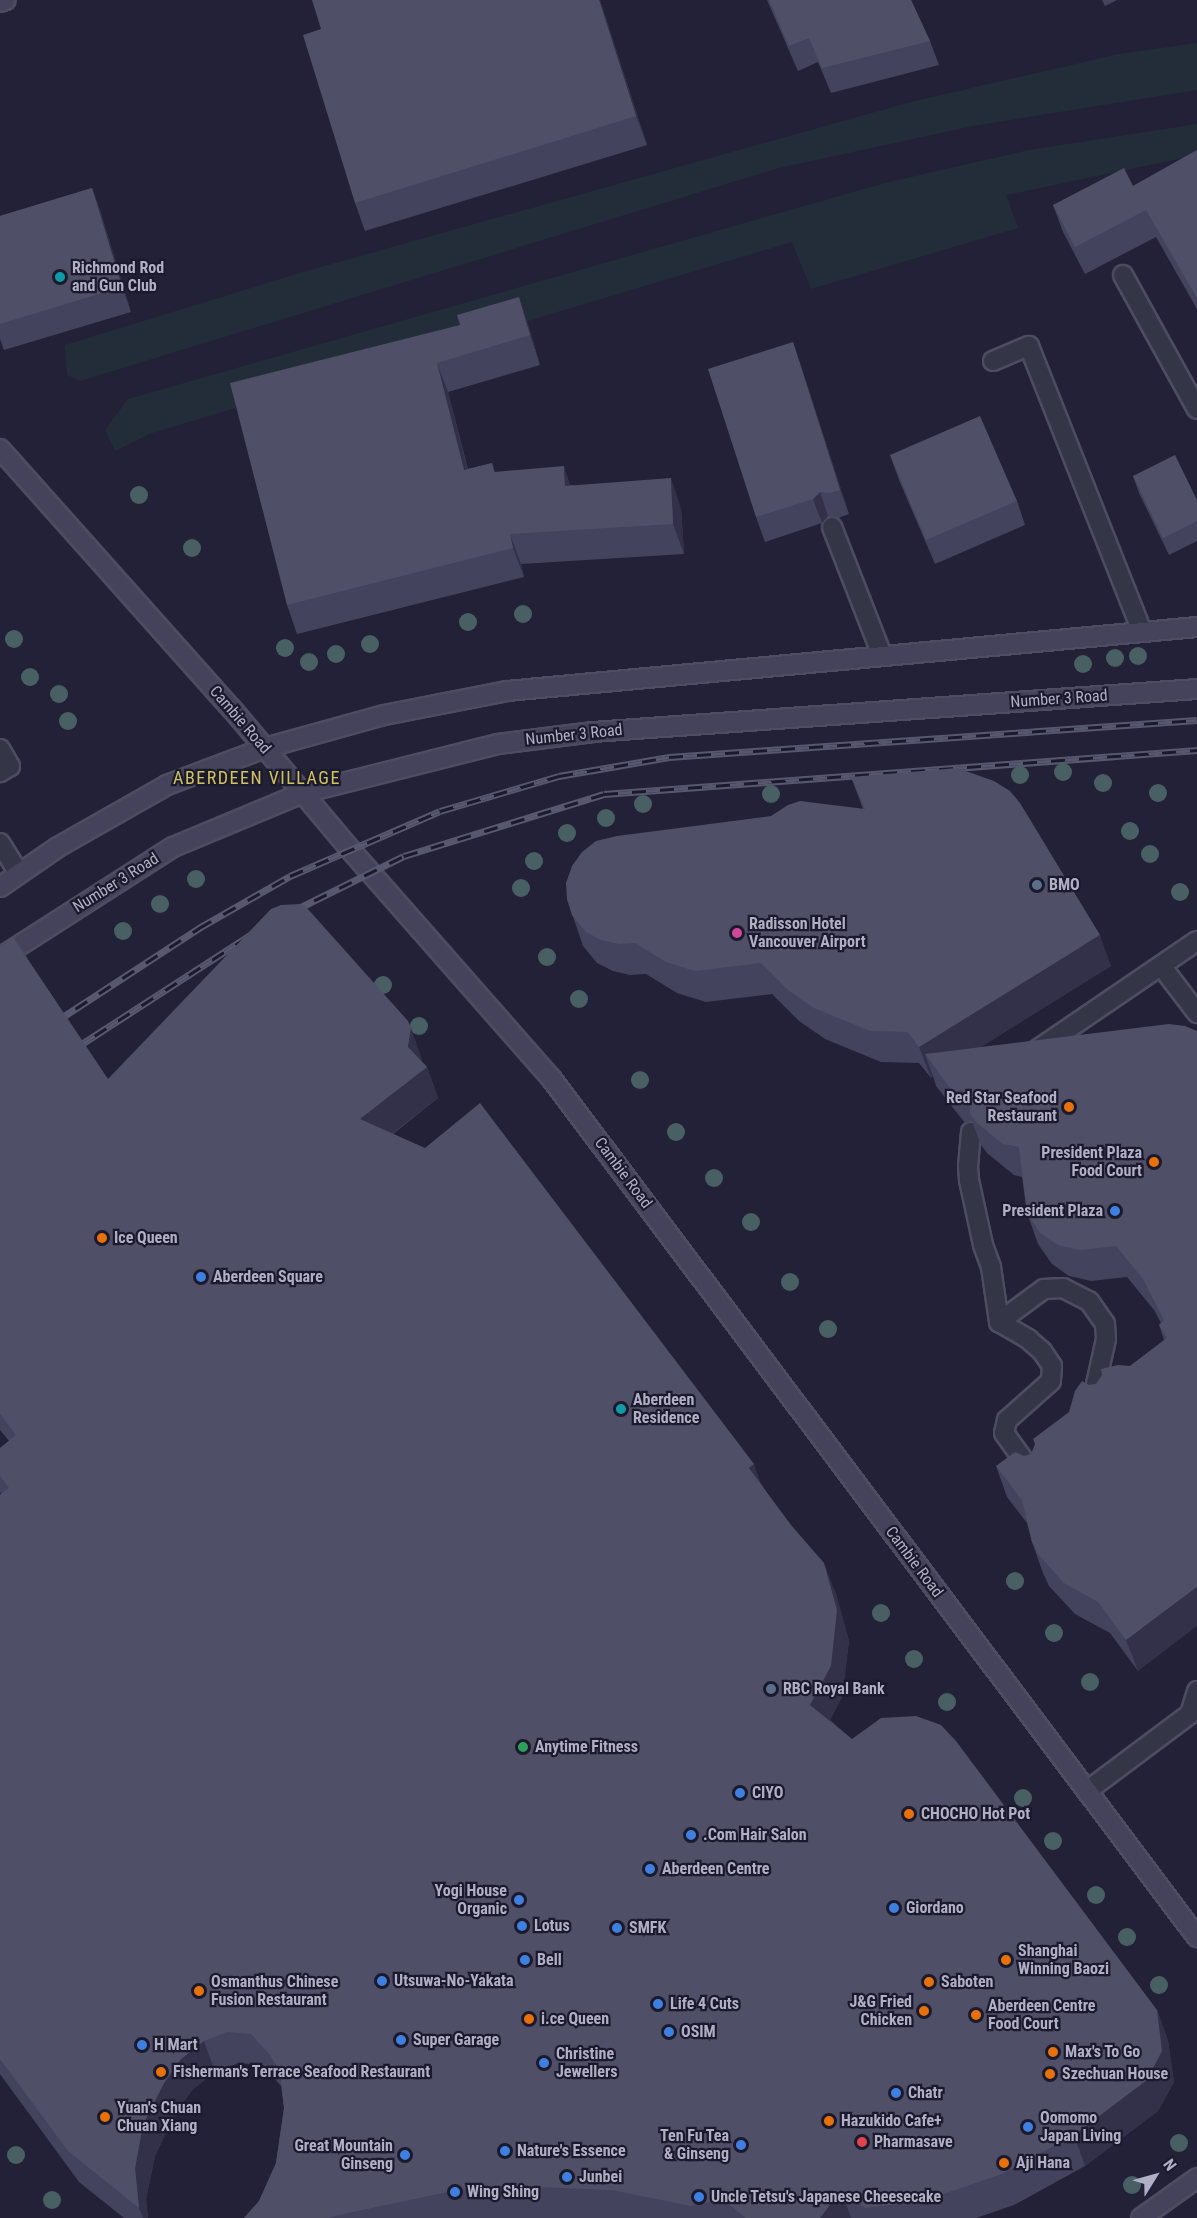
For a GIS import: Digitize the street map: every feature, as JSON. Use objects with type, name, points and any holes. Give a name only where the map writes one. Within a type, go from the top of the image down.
[{"type":"main road","points":[[0,2],[6,0]]},
{"type":"main road","name":"Cambie Road","points":[[0,449],[266,748],[551,1078],[1197,1937]]},
{"type":"main road","points":[[0,887],[58,847],[167,785],[266,748],[384,715],[507,691],[1197,627]]},
{"type":"main road","name":"Number 3 Road","points":[[0,958],[173,847],[303,793],[498,744],[593,732],[1197,689]]},
{"type":"main road","points":[[1141,2218],[1197,2178]]},
{"type":"lane","points":[[1123,274],[1197,409]]},
{"type":"lane","points":[[993,361],[1029,346],[1142,631]]},
{"type":"lane","points":[[832,527],[882,655]]},
{"type":"lane","points":[[0,749],[10,766],[0,772]]},
{"type":"lane","points":[[0,844],[19,874]]},
{"type":"lane","points":[[1015,1065],[1197,941]]},
{"type":"lane","points":[[1162,967],[1197,1013]]},
{"type":"lane","points":[[971,1132],[969,1180],[983,1245],[991,1267],[999,1322]]},
{"type":"lane","points":[[999,1322],[1044,1289],[1063,1288],[1089,1301],[1105,1324],[1106,1339],[1096,1384],[1096,1395],[1102,1405]]},
{"type":"lane","points":[[999,1322],[1028,1339],[1042,1351],[1052,1366],[1051,1381],[1007,1420],[1004,1433],[1035,1476]]},
{"type":"lane","points":[[1086,1791],[1190,1714],[1197,1691]]},
{"type":"shaded area","points":[[1197,43],[1197,90],[973,126],[779,168],[80,381],[67,375],[65,345],[303,272],[911,102],[1119,54]]},
{"type":"shaded area","points":[[1197,124],[1197,155],[1006,195],[1018,228],[811,289],[792,242],[149,434],[115,451],[105,430],[128,399],[885,183],[1029,150]]},
{"type":"building","points":[[312,0],[599,0],[636,116],[355,203],[303,35],[321,29]]},
{"type":"building","points":[[769,0],[911,0],[930,41],[822,68],[809,38],[789,46]]},
{"type":"building","points":[[1197,150],[1197,298],[1146,210],[1075,247],[1053,205],[1124,168],[1133,186]]},
{"type":"building","name":"Richmond Rod and Gun Club","points":[[92,188],[122,287],[0,324],[0,216]]},
{"type":"building","points":[[519,297],[530,335],[437,363],[464,470],[492,463],[494,472],[564,466],[565,486],[671,478],[673,524],[510,534],[513,548],[287,605],[230,383],[460,325],[457,315]]},
{"type":"building","points":[[793,342],[840,490],[830,493],[820,492],[813,499],[756,517],[708,369]]},
{"type":"building","points":[[980,416],[1017,501],[926,540],[890,455]]},
{"type":"building","points":[[1175,455],[1197,500],[1197,521],[1163,538],[1133,476]]},
{"type":"building","points":[[957,768],[994,781],[1010,791],[1020,803],[1100,935],[919,1047],[908,1032],[870,1031],[814,1008],[788,990],[761,963],[695,971],[666,962],[635,943],[619,944],[601,940],[586,932],[572,915],[567,899],[566,883],[572,866],[582,852],[596,841],[617,836],[771,816],[788,805],[800,801],[865,809],[851,777]]},
{"type":"building","points":[[300,904],[307,908],[408,1021],[411,1028],[408,1047],[427,1067],[360,1119],[425,1148],[480,1103],[754,1464],[749,1468],[791,1525],[824,1563],[837,1610],[831,1666],[810,1705],[852,1739],[881,1718],[916,1716],[941,1725],[956,1741],[1157,2010],[1162,2051],[1147,2080],[1074,2135],[1002,2174],[923,2201],[865,2208],[841,2190],[820,2218],[746,2218],[722,2199],[691,2206],[612,2190],[536,2187],[457,2190],[327,2218],[244,2218],[259,2201],[276,2163],[284,2108],[280,2072],[270,2055],[251,2034],[227,2032],[204,2041],[181,2059],[164,2083],[143,2125],[135,2168],[139,2208],[68,2151],[0,2059],[0,1495],[9,1488],[0,1476],[0,1448],[16,1435],[0,1414],[0,946],[13,937],[108,1079],[271,909],[281,905]]},
{"type":"building","points":[[1169,1024],[1185,1026],[1197,1031],[1197,1587],[1126,1640],[1098,1602],[1064,1583],[1038,1554],[1032,1542],[1022,1500],[996,1466],[1015,1452],[1024,1456],[1031,1454],[1035,1444],[1033,1439],[1069,1412],[1075,1391],[1082,1381],[1089,1385],[1096,1384],[1102,1375],[1101,1369],[1118,1365],[1130,1366],[1167,1338],[1159,1325],[1164,1320],[1143,1279],[1116,1246],[1079,1250],[1058,1245],[1040,1233],[1027,1213],[1019,1147],[1003,1144],[976,1122],[970,1114],[970,1096],[961,1090],[953,1092],[925,1054]]},
{"type":"railway","points":[[52,1024],[199,928],[290,876],[440,811],[559,776],[669,757],[1197,720]]},
{"type":"railway","points":[[289,913],[404,856],[604,794],[1197,750]]},
{"type":"railway","points":[[71,1051],[252,934]]},
{"type":"place","name":"Richmond Rod and Gun Club","points":[[60,277]]},
{"type":"place","name":"BMO","points":[[1037,885]]},
{"type":"place","name":"Radisson Hotel Vancouver Airport","points":[[737,933]]},
{"type":"place","name":"Red Star Seafood Restaurant","points":[[1069,1107]]},
{"type":"place","name":"President Plaza Food Court","points":[[1154,1162]]},
{"type":"place","name":"President Plaza","points":[[1115,1211]]},
{"type":"place","name":"Ice Queen","points":[[102,1238]]},
{"type":"place","name":"Aberdeen Square","points":[[201,1277]]},
{"type":"place","name":"Aberdeen Residence","points":[[621,1409]]},
{"type":"place","name":"RBC Royal Bank","points":[[771,1689]]},
{"type":"place","name":"Anytime Fitness","points":[[523,1747]]},
{"type":"place","name":"CIYO","points":[[740,1793]]},
{"type":"place","name":"CHOCHO Hot Pot","points":[[909,1814]]},
{"type":"place","name":".Com Hair Salon","points":[[691,1835]]},
{"type":"place","name":"Aberdeen Centre","points":[[650,1869]]},
{"type":"place","name":"Yogi House Organic","points":[[519,1900]]},
{"type":"place","name":"Giordano","points":[[894,1908]]},
{"type":"place","name":"Lotus","points":[[522,1926]]},
{"type":"place","name":"SMFK","points":[[617,1928]]},
{"type":"place","name":"Bell","points":[[525,1960]]},
{"type":"place","name":"Shanghai Winning Baozi","points":[[1006,1960]]},
{"type":"place","name":"Utsuwa-No-Yakata","points":[[382,1981]]},
{"type":"place","name":"Saboten","points":[[929,1982]]},
{"type":"place","name":"Osmanthus Chinese Fusion Restaurant","points":[[199,1991]]},
{"type":"place","name":"Life 4 Cuts","points":[[658,2004]]},
{"type":"place","name":"J&G Fried Chicken","points":[[924,2011]]},
{"type":"place","name":"Aberdeen Centre Food Court","points":[[976,2015]]},
{"type":"place","name":"i.ce Queen","points":[[529,2019]]},
{"type":"place","name":"OSIM","points":[[669,2032]]},
{"type":"place","name":"Super Garage","points":[[401,2040]]},
{"type":"place","name":"H Mart","points":[[142,2045]]},
{"type":"place","name":"Max's To Go","points":[[1053,2052]]},
{"type":"place","name":"Christine Jewellers","points":[[544,2063]]},
{"type":"place","name":"Fisherman's Terrace Seafood Restaurant","points":[[161,2072]]},
{"type":"place","name":"Szechuan House","points":[[1050,2074]]},
{"type":"place","name":"Chatr","points":[[896,2093]]},
{"type":"place","name":"Yuan's Chuan Chuan Xiang","points":[[105,2117]]},
{"type":"place","name":"Hazukido Cafe+","points":[[829,2121]]},
{"type":"place","name":"Oomomo Japan Living","points":[[1028,2127]]},
{"type":"place","name":"Pharmasave","points":[[862,2142]]},
{"type":"place","name":"Ten Fu Tea & Ginseng","points":[[741,2145]]},
{"type":"place","name":"Nature's Essence","points":[[505,2151]]},
{"type":"place","name":"Great Mountain Ginseng","points":[[405,2155]]},
{"type":"place","name":"Aji Hana","points":[[1004,2163]]},
{"type":"place","name":"Junbei","points":[[567,2177]]},
{"type":"place","name":"Wing Shing","points":[[455,2192]]},
{"type":"place","name":"Uncle Tetsu's Japanese Cheesecake","points":[[699,2197]]},
{"type":"district","name":"ABERDEEN VILLAGE","points":[[257,778]]}]
